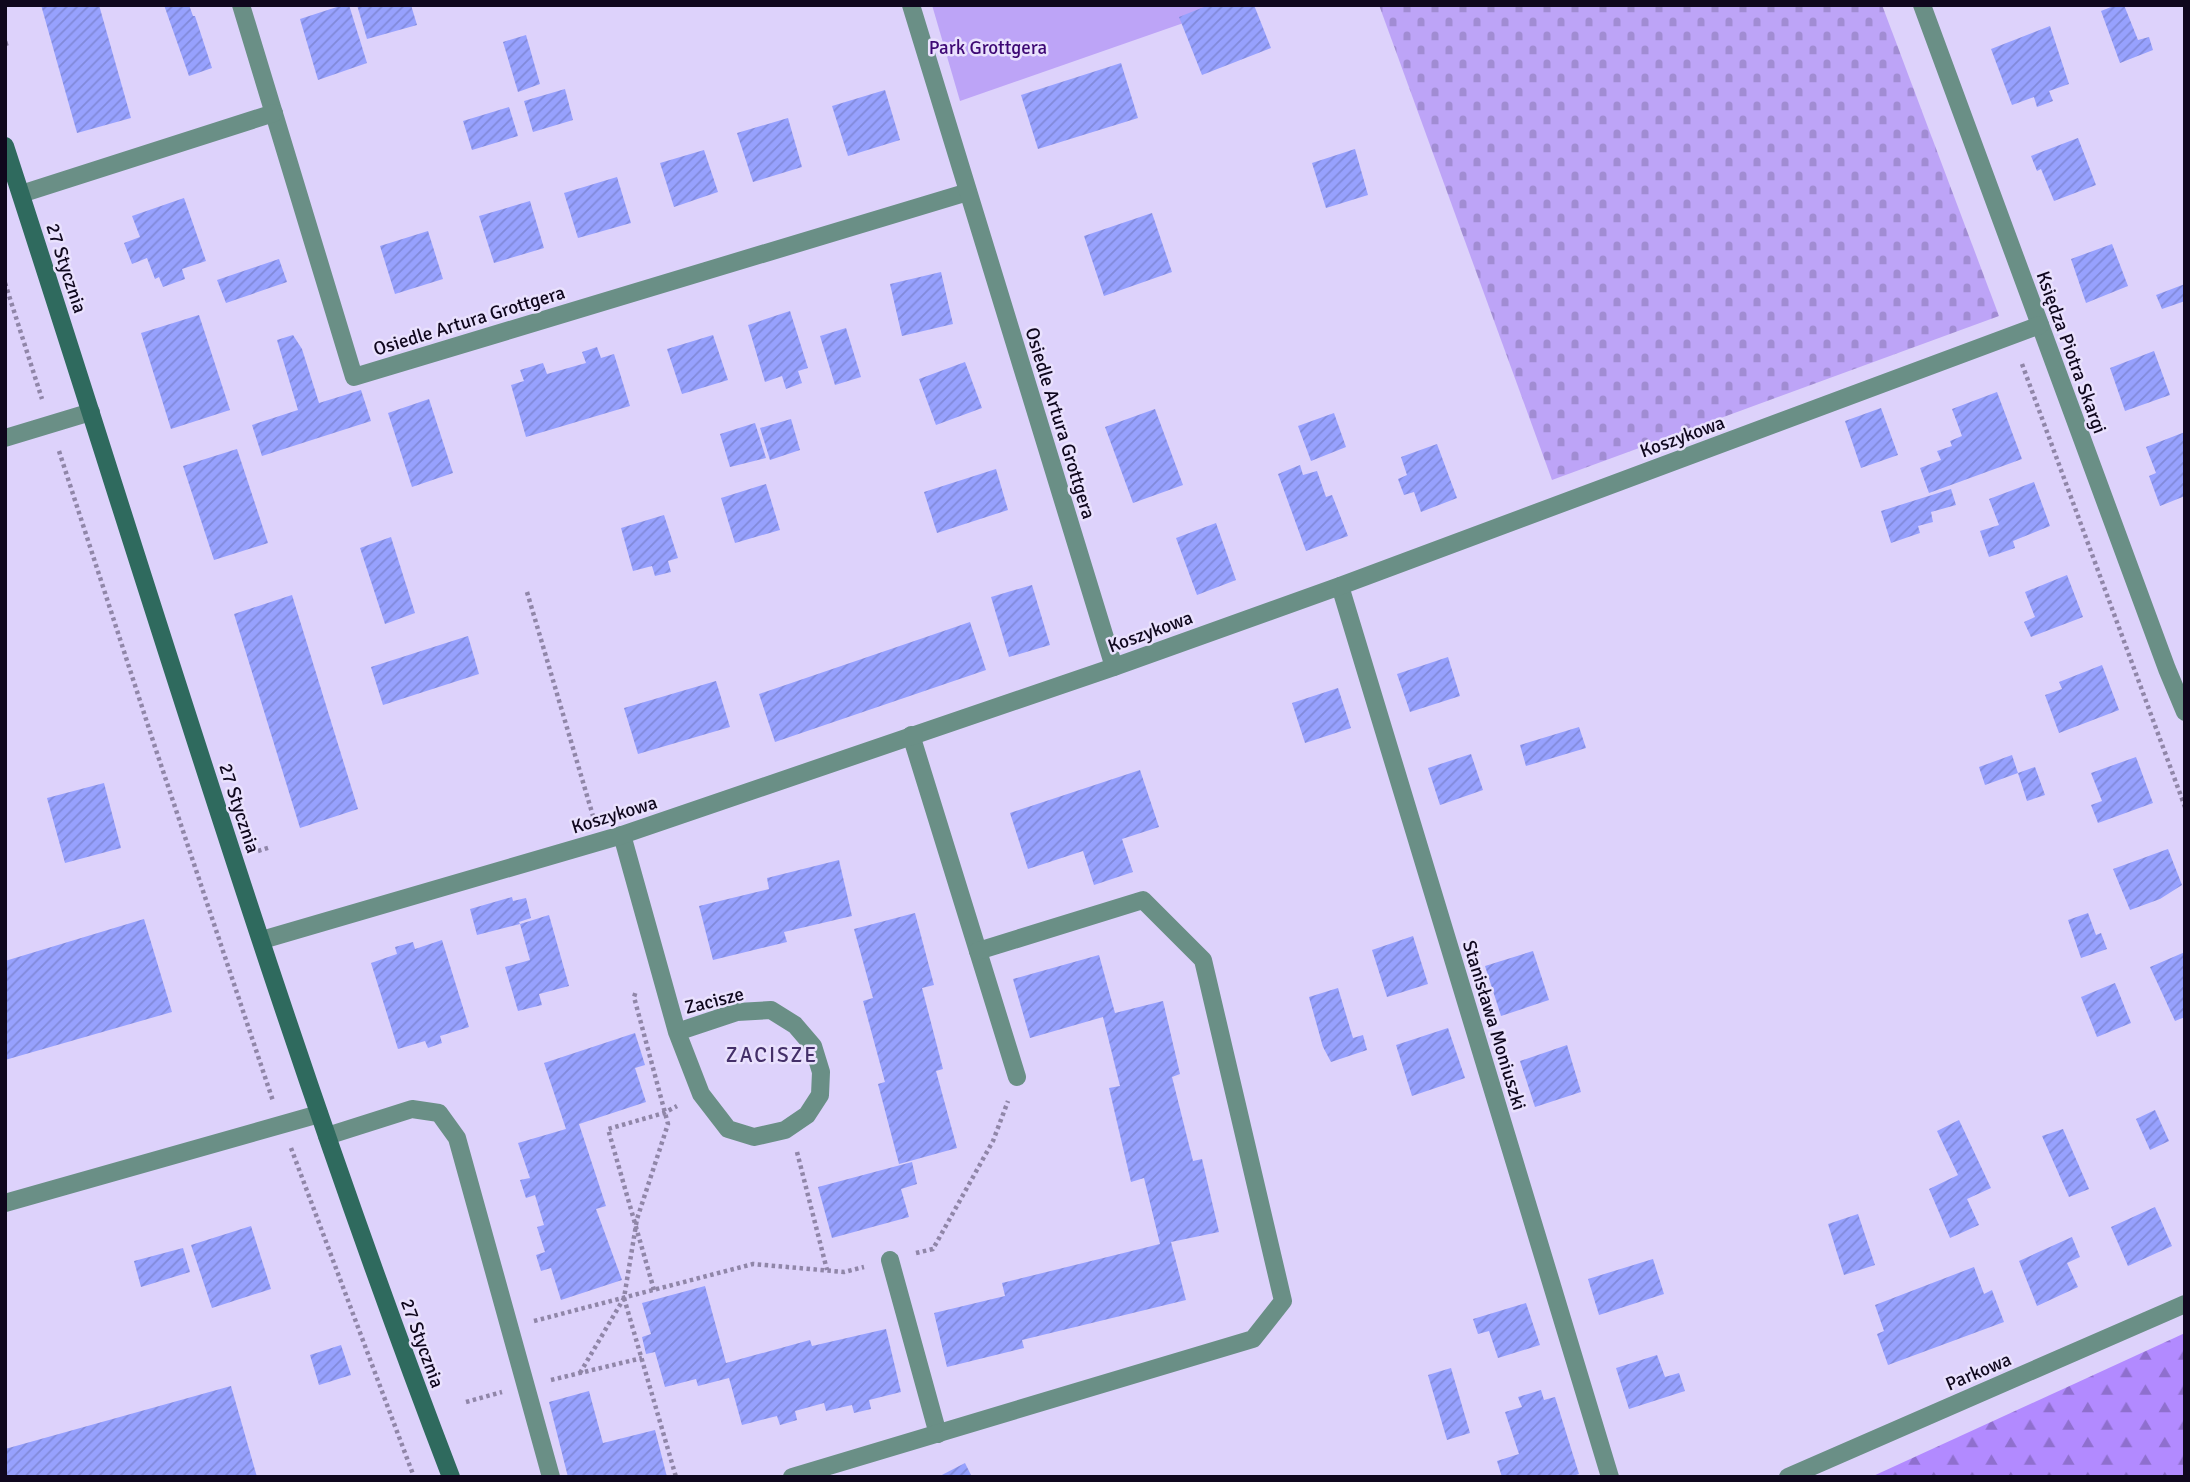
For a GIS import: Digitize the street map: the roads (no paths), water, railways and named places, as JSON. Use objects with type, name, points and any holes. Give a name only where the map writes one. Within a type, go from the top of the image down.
[{"type":"main road","name":"27 Stycznia","points":[[5,146],[319,1114],[399,1341],[451,1477]]},
{"type":"street","name":"Osiedle Artura Grottgera","points":[[241,5],[354,377],[968,192]]},
{"type":"street","name":"Osiedle Artura Grottgera","points":[[911,5],[1114,667]]},
{"type":"street","name":"Księdza Piotra Skargi","points":[[1922,5],[2166,669],[2185,712]]},
{"type":"street","points":[[21,194],[274,113]]},
{"type":"street","name":"Koszykowa","points":[[262,940],[622,835],[1114,667],[2040,326]]},
{"type":"street","points":[[5,438],[91,412]]},
{"type":"street","name":"Stanisława Moniuszki","points":[[1340,586],[1610,1477]]},
{"type":"street","points":[[911,735],[1017,1077]]},
{"type":"street","name":"Zacisze","points":[[622,835],[677,1032],[701,1094],[728,1129],[754,1137],[785,1130],[807,1115],[820,1095],[821,1072],[813,1046],[795,1025],[771,1010],[737,1012],[677,1032]]},
{"type":"street","points":[[792,1477],[1253,1339],[1283,1301],[1203,960],[1143,900],[978,951]]},
{"type":"street","points":[[327,1136],[412,1109],[439,1113],[457,1138],[551,1477]]},
{"type":"street","points":[[5,1203],[319,1114]]},
{"type":"street","points":[[890,1260],[938,1434]]},
{"type":"street","name":"Parkowa","points":[[1788,1477],[2185,1304]]},
{"type":"district","name":"ZACISZE","points":[[772,1055]]},
{"type":"park label","name":"Park Grottgera","points":[[988,47]]}]
